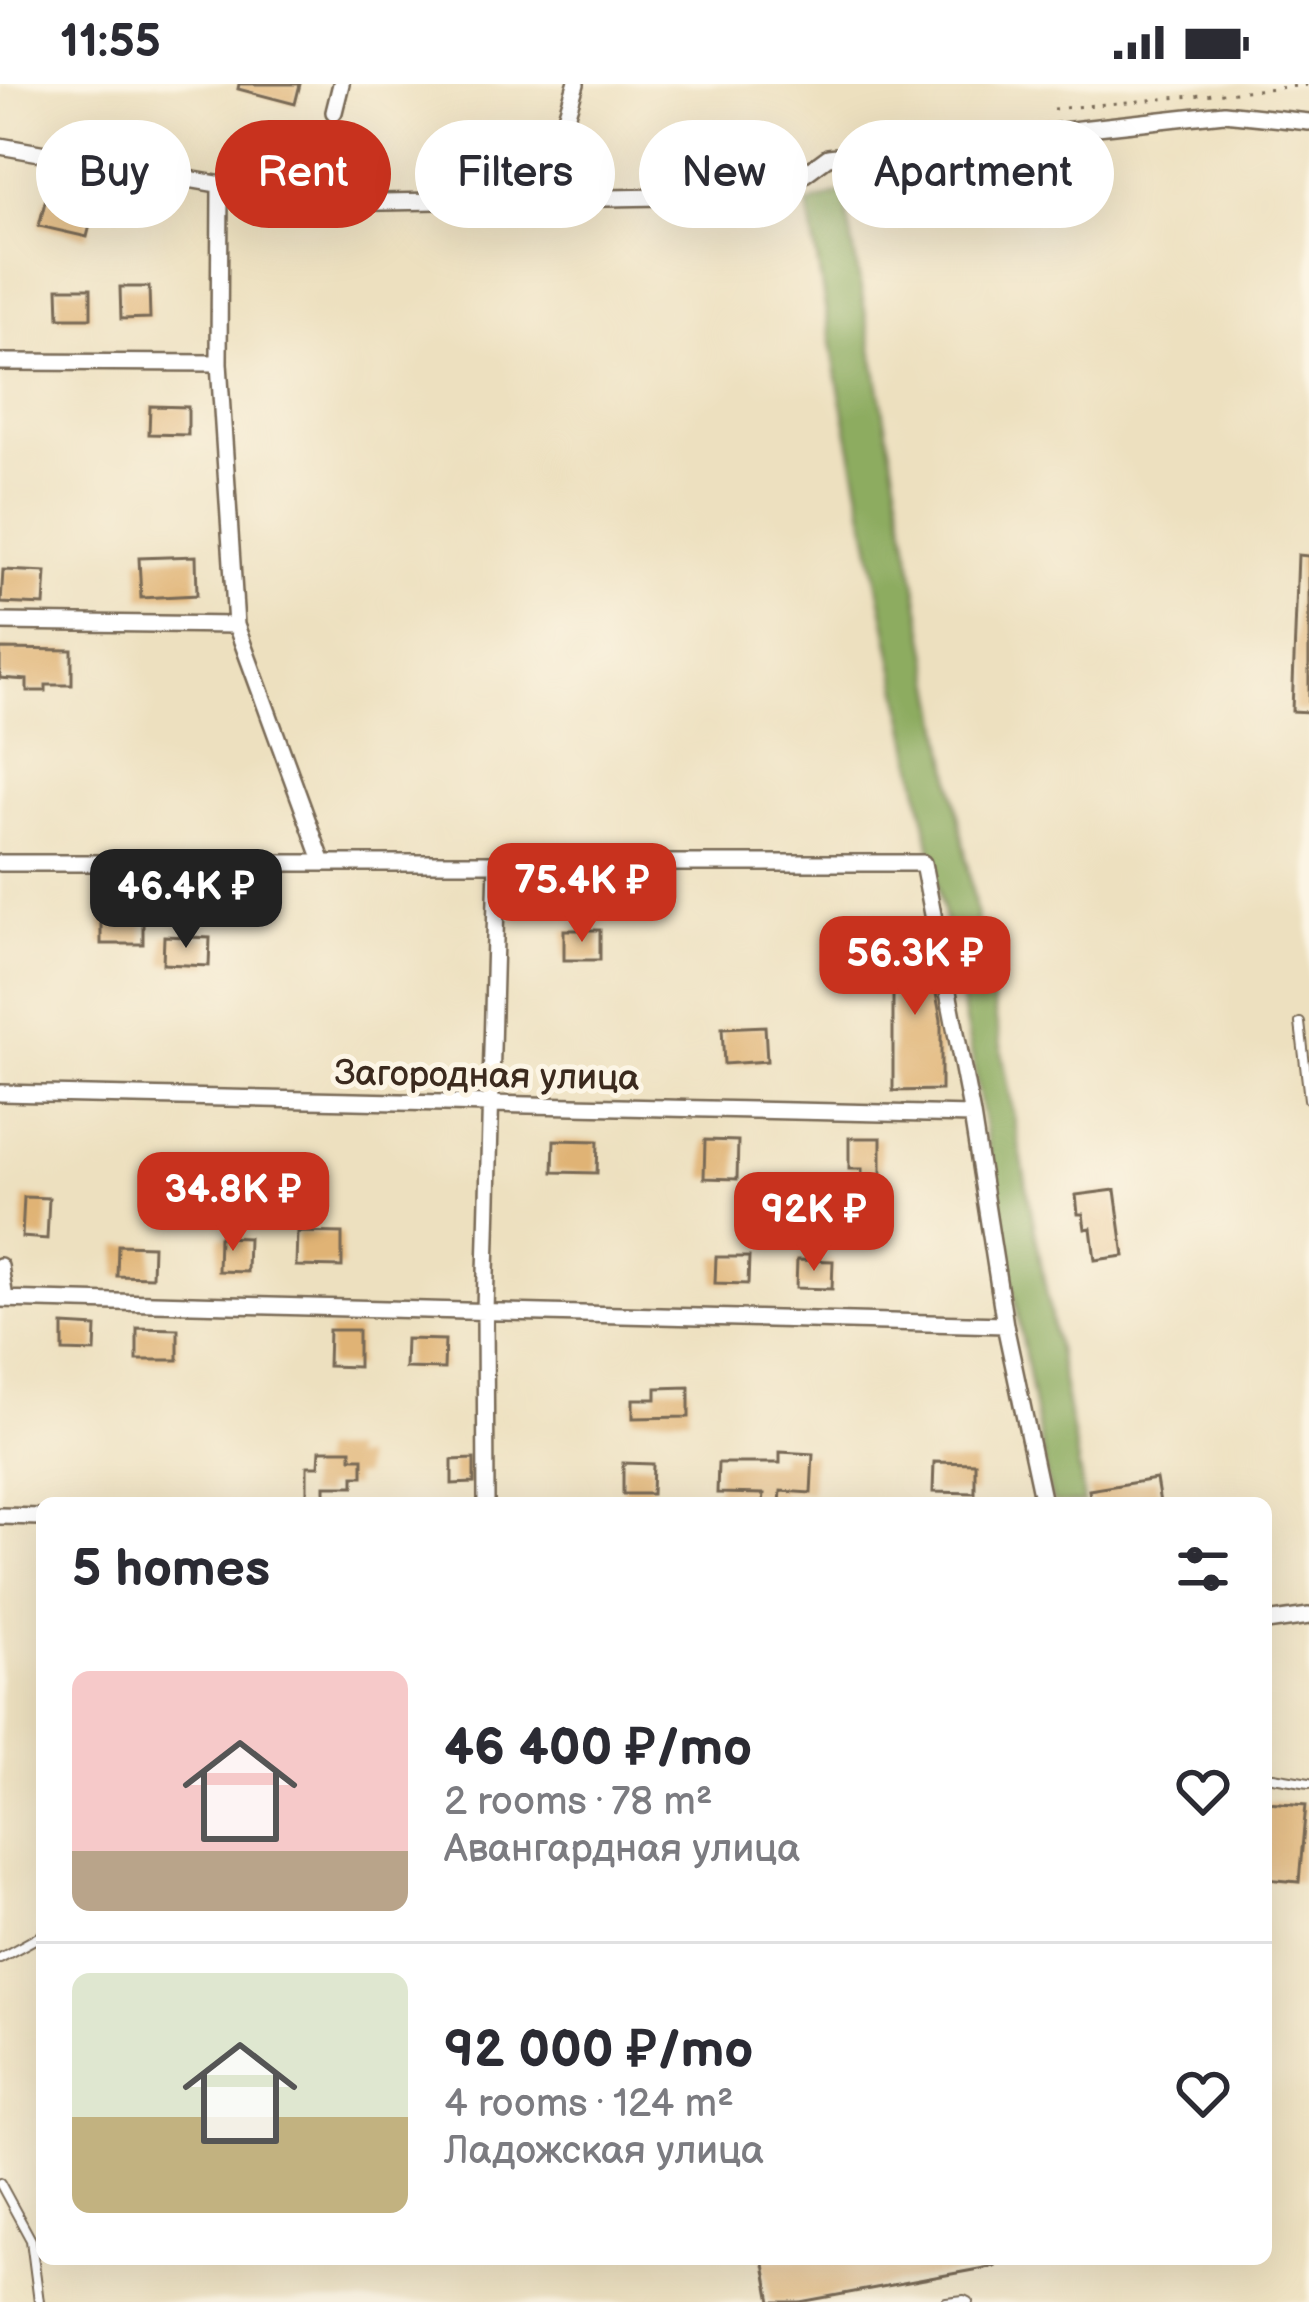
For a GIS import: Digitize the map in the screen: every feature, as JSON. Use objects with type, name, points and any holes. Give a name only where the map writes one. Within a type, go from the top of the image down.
[{"type":"street","points":[[334,112],[341,84]]},
{"type":"street","points":[[565,120],[576,84]]},
{"type":"street","points":[[391,201],[776,194],[828,157],[1224,113],[1309,122]]},
{"type":"street","points":[[0,146],[215,183]]},
{"type":"street","points":[[220,228],[219,363],[236,625],[323,863]]},
{"type":"street","points":[[0,362],[219,363]]},
{"type":"street","points":[[0,622],[236,625]]},
{"type":"street","points":[[0,862],[923,863],[972,1115],[1005,1325],[1042,1497]]},
{"type":"street","points":[[486,1497],[485,1311],[497,863]]},
{"type":"street","name":"Загородная улица","points":[[0,1093],[972,1115]]},
{"type":"street","points":[[0,1266],[2,1299],[1005,1325]]},
{"type":"street","points":[[0,1516],[36,1516]]},
{"type":"street","points":[[1272,1621],[1309,1616]]},
{"type":"lane","points":[[1300,1023],[1309,1099]]},
{"type":"lane","points":[[1273,1777],[1309,1783]]},
{"type":"lane","points":[[0,1958],[36,1938]]},
{"type":"lane","points":[[0,2183],[31,2240],[39,2302]]},
{"type":"lane","points":[[946,2302],[968,2302]]},
{"type":"path","points":[[1053,109],[1309,85]]},
{"type":"green space","points":[[832,196],[832,228],[850,228],[1083,1497],[1051,1497],[1049,1490],[974,1066],[838,383],[808,204]]},
{"type":"building","points":[[239,84],[300,84],[295,104],[238,89]]},
{"type":"building","points":[[48,228],[89,228],[87,237]]},
{"type":"building","points":[[120,287],[149,287],[150,318],[121,319]]},
{"type":"building","points":[[58,288],[91,288],[91,318],[59,318]]},
{"type":"building","points":[[150,406],[188,407],[188,435],[149,434]]},
{"type":"building","points":[[1298,555],[1309,556],[1309,712],[1292,711]]},
{"type":"building","points":[[196,556],[197,595],[141,598],[139,558]]},
{"type":"building","points":[[3,570],[46,572],[44,605],[1,603]]},
{"type":"building","points":[[0,649],[72,650],[72,685],[27,691],[27,680],[0,678]]},
{"type":"building","points":[[101,919],[143,919],[143,944],[101,944]]},
{"type":"building","points":[[564,930],[600,930],[600,960],[564,960]]},
{"type":"building","points":[[893,935],[925,935],[941,1020],[941,1090],[893,1091]]},
{"type":"building","points":[[164,936],[210,938],[209,966],[163,964]]},
{"type":"building","points":[[765,1026],[767,1061],[724,1064],[722,1028]]},
{"type":"building","points":[[849,1138],[881,1138],[881,1176],[862,1176],[862,1169],[849,1169]]},
{"type":"building","points":[[554,1140],[598,1141],[597,1173],[553,1172]]},
{"type":"building","points":[[705,1140],[738,1141],[737,1179],[704,1178]]},
{"type":"building","points":[[1115,1190],[1124,1256],[1095,1260],[1091,1228],[1085,1229],[1083,1214],[1078,1214],[1076,1195]]},
{"type":"building","points":[[24,1197],[49,1198],[47,1239],[22,1237]]},
{"type":"building","points":[[297,1232],[342,1233],[342,1267],[296,1266]]},
{"type":"building","points":[[219,1237],[248,1238],[247,1272],[218,1271]]},
{"type":"building","points":[[118,1245],[153,1246],[152,1277],[117,1276]]},
{"type":"building","points":[[716,1257],[749,1257],[748,1284],[715,1283]]},
{"type":"building","points":[[797,1260],[833,1261],[832,1289],[796,1288]]},
{"type":"building","points":[[63,1325],[96,1327],[95,1352],[63,1351]]},
{"type":"building","points":[[137,1328],[178,1329],[178,1360],[137,1360]]},
{"type":"building","points":[[329,1330],[358,1330],[358,1367],[328,1366]]},
{"type":"building","points":[[406,1339],[445,1340],[444,1369],[405,1368]]},
{"type":"building","points":[[689,1387],[689,1417],[633,1418],[633,1399],[656,1399],[656,1388]]},
{"type":"building","points":[[320,1450],[351,1450],[351,1458],[363,1458],[363,1476],[354,1476],[354,1486],[325,1486],[325,1496],[307,1496],[307,1466],[319,1466]]},
{"type":"building","points":[[780,1452],[813,1454],[811,1493],[781,1491],[780,1497],[764,1497],[717,1493],[718,1463],[780,1463]]},
{"type":"building","points":[[474,1459],[474,1483],[452,1484],[452,1460]]},
{"type":"building","points":[[934,1462],[975,1463],[975,1493],[933,1492]]},
{"type":"building","points":[[623,1463],[653,1464],[652,1494],[623,1494]]},
{"type":"building","points":[[1156,1479],[1159,1497],[1090,1497],[1089,1490]]},
{"type":"building","points":[[1272,1802],[1306,1805],[1299,1882],[1272,1880]]},
{"type":"building","points":[[764,2265],[995,2265],[800,2302],[771,2302]]}]
